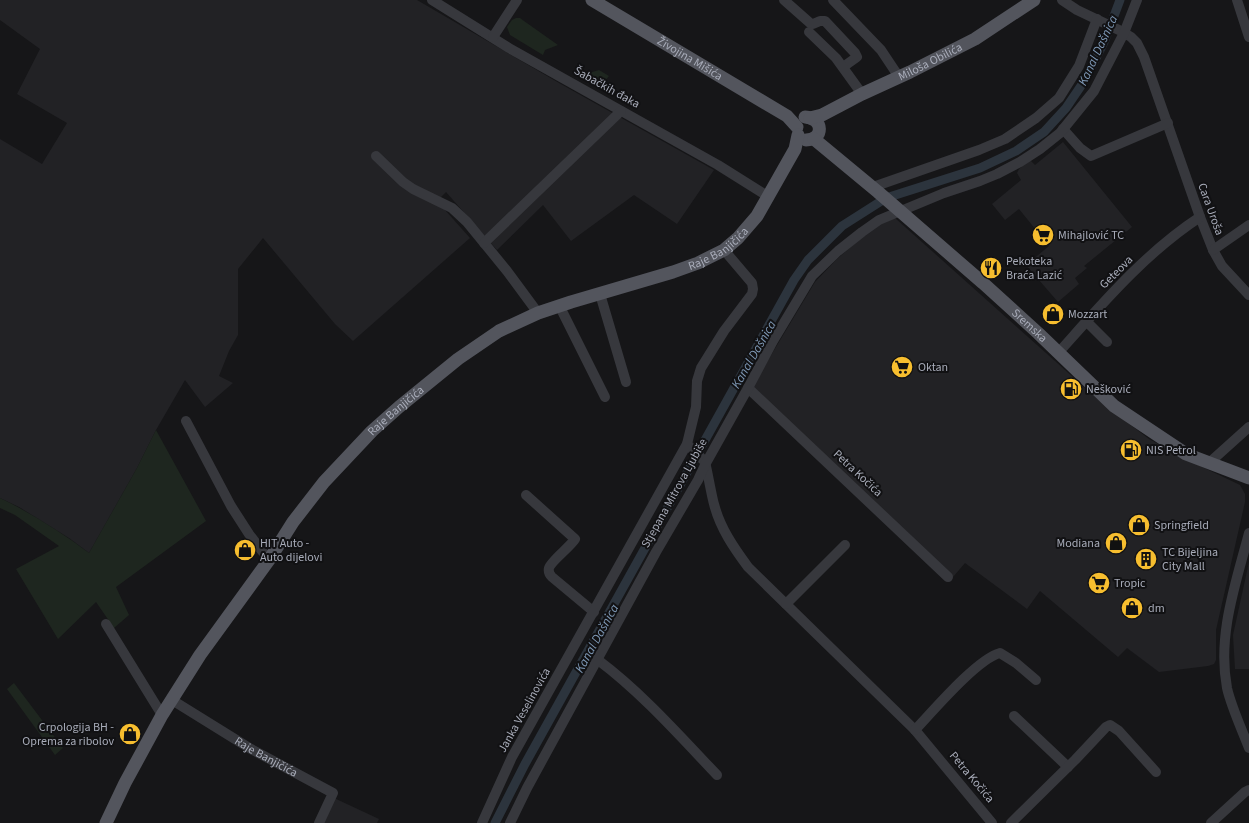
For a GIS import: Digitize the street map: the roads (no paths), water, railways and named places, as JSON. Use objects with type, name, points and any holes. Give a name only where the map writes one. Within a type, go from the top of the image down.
[{"type":"main road","name":"Živojina Mišića","points":[[592,0],[787,116],[811,128]]},
{"type":"main road","name":"Miloša Obilića","points":[[795,149],[811,128],[862,94],[975,39],[1034,0]]},
{"type":"main road","name":"Sremska","points":[[811,128],[824,148],[875,189],[983,283],[1059,352],[1114,406],[1186,454],[1249,478]]},
{"type":"main road","name":"Raje Banjičića","points":[[106,823],[125,783],[162,715],[200,655],[269,560],[293,522],[324,482],[372,431],[452,364],[499,331],[559,305],[673,272],[698,263],[724,250],[748,228],[769,197],[795,149]]},
{"type":"street","name":"Šabačkih đaka","points":[[432,0],[516,52],[718,165],[769,197]]},
{"type":"street","points":[[493,37],[517,0]]},
{"type":"street","points":[[784,0],[810,23],[812,24],[820,20],[825,21],[855,53],[857,56],[844,67]]},
{"type":"street","points":[[833,0],[881,50],[899,77]]},
{"type":"street","name":"Cara Uroša","points":[[1062,0],[1077,10],[1123,32],[1137,43],[1144,57],[1200,218],[1213,250],[1222,266],[1249,294]]},
{"type":"street","name":"Stjepana Mitrova Ljubiše","points":[[510,823],[656,552],[698,480],[703,461],[748,388],[773,341],[812,276],[838,251],[883,218],[980,181],[1020,162],[1040,149],[1063,129],[1094,90],[1137,0]]},
{"type":"street","points":[[1237,0],[1249,38]]},
{"type":"street","points":[[875,189],[1005,139],[1036,118],[1059,98],[1079,66],[1098,20]]},
{"type":"street","points":[[809,32],[844,67],[862,94]]},
{"type":"street","points":[[484,243],[621,110]]},
{"type":"street","points":[[1063,129],[1080,148],[1091,156],[1168,123]]},
{"type":"street","points":[[376,156],[403,182],[413,189],[452,208],[467,222],[524,292],[538,313]]},
{"type":"street","name":"Geteova","points":[[1059,352],[1119,286],[1178,231],[1200,218]]},
{"type":"street","points":[[1213,250],[1249,225]]},
{"type":"street","points":[[703,461],[689,447],[696,407],[697,381],[701,368],[724,331],[752,294],[753,289],[752,283],[724,250]]},
{"type":"street","points":[[600,294],[626,382]]},
{"type":"street","points":[[559,305],[605,397]]},
{"type":"street","points":[[1086,321],[1107,342]]},
{"type":"street","name":"Petra Kočića","points":[[748,388],[948,577]]},
{"type":"street","points":[[186,421],[231,506],[249,534],[269,560]]},
{"type":"street","points":[[1208,463],[1249,427]]},
{"type":"street","name":"Janka Veselinovića","points":[[482,823],[512,757],[689,447]]},
{"type":"street","name":"Petra Kočića","points":[[703,461],[714,505],[723,528],[748,567],[915,730],[992,823]]},
{"type":"street","points":[[526,495],[575,538],[552,563],[549,568],[549,573],[594,612]]},
{"type":"street","points":[[1249,533],[1226,620],[1224,670],[1228,690],[1249,748]]},
{"type":"street","points":[[786,604],[845,545]]},
{"type":"street","points":[[106,624],[162,715]]},
{"type":"street","points":[[915,730],[974,670],[993,655],[1000,653],[1016,663],[1036,680]]},
{"type":"street","points":[[598,660],[630,687],[717,775]]},
{"type":"street","name":"Raje Banjičića","points":[[172,700],[251,749],[333,793],[319,823]]},
{"type":"street","points":[[1014,716],[1068,767]]},
{"type":"street","points":[[1012,823],[1106,727],[1110,725],[1119,731],[1156,772]]},
{"type":"street","points":[[1211,823],[1249,790]]},
{"type":"waterway","name":"Kanal Dašnica","points":[[495,823],[525,764],[794,280],[808,260],[842,226],[886,198],[980,168],[1016,151],[1044,132],[1066,108],[1085,80],[1105,40],[1120,0]]},
{"type":"place","name":"Mihajlović TC","points":[[1043,235]]},
{"type":"place","name":"Pekoteka Braća Lazić","points":[[991,268]]},
{"type":"place","name":"Mozzart","points":[[1053,314]]},
{"type":"place","name":"Oktan","points":[[902,367]]},
{"type":"place","name":"Nešković","points":[[1071,389]]},
{"type":"place","name":"NIS Petrol","points":[[1131,450]]},
{"type":"place","name":"Springfield","points":[[1139,525]]},
{"type":"place","name":"Modiana","points":[[1116,543]]},
{"type":"place","name":"HIT Auto - Auto dijelovi","points":[[245,550]]},
{"type":"place","name":"TC Bijeljina City Mall","points":[[1146,559]]},
{"type":"place","name":"Tropic","points":[[1099,583]]},
{"type":"place","name":"dm","points":[[1132,608]]},
{"type":"place","name":"Crpologija BH - Oprema za ribolov","points":[[130,734]]}]
